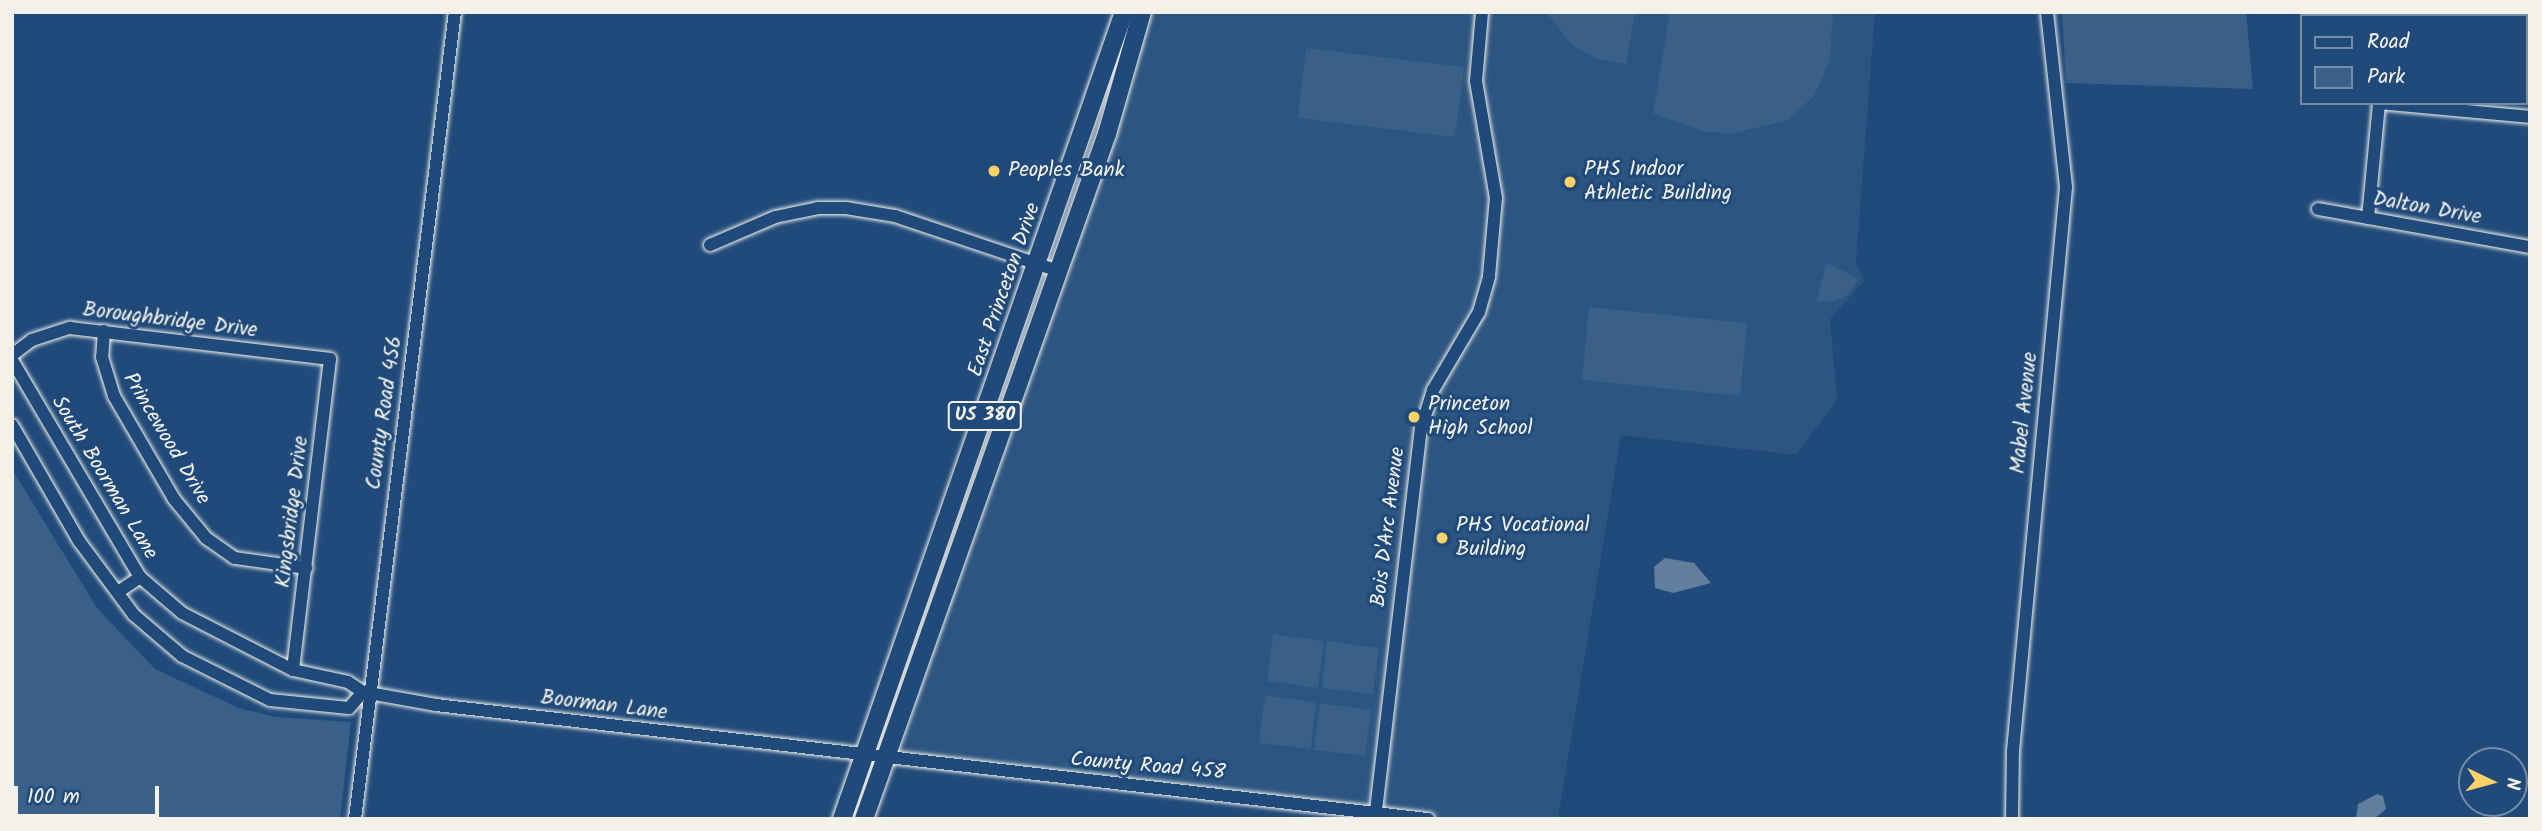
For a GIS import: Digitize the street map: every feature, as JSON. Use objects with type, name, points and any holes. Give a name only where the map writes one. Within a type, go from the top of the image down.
[{"type":"highway","name":"East Princeton Drive","points":[[842,819],[1038,265],[1124,12]]},
{"type":"highway","name":"East Princeton Drive","points":[[864,819],[1124,86],[1142,12]]},
{"type":"highway","points":[[1101,80],[1124,86]]},
{"type":"street","name":"County Road 456","points":[[355,819],[367,692],[455,12]]},
{"type":"street","name":"Bois D'Arc Avenue","points":[[1373,817],[1421,429],[1433,390],[1479,312],[1487,285],[1496,198],[1476,81],[1482,12]]},
{"type":"street","name":"Mabel Avenue","points":[[2012,819],[2013,751],[2066,187],[2047,12]]},
{"type":"street","points":[[2368,218],[2379,105]]},
{"type":"street","points":[[2401,105],[2530,117]]},
{"type":"street","points":[[710,245],[775,217],[818,208],[846,208],[895,216],[1058,271]]},
{"type":"street","name":"Dalton Drive","points":[[2318,209],[2530,247]]},
{"type":"street","name":"Boroughbridge Drive","points":[[12,357],[32,340],[69,328],[330,359]]},
{"type":"street","name":"Princewood Drive","points":[[104,331],[102,357],[114,396],[174,499],[206,538],[235,558],[306,568]]},
{"type":"street","name":"South Boorman Lane","points":[[12,357],[140,577],[182,614],[293,670],[348,682],[367,692]]},
{"type":"street","name":"Kingsbridge Drive","points":[[293,670],[330,359]]},
{"type":"street","points":[[12,425],[79,541],[134,615],[182,656],[270,700],[349,708],[367,692]]},
{"type":"street","points":[[118,592],[140,577]]},
{"type":"street","name":"Boorman Lane","points":[[367,692],[436,705],[865,756]]},
{"type":"street","name":"County Road 458","points":[[865,756],[1373,817],[1428,819]]},
{"type":"shaded area","name":"Princeton High School","points":[[1129,12],[1875,12],[1856,262],[1864,281],[1830,319],[1837,400],[1796,455],[1621,435],[1558,819],[1414,819],[1109,784],[901,750]]},
{"type":"shaded area","points":[[1665,558],[1694,563],[1711,583],[1673,593],[1655,588],[1654,567]]},
{"type":"shaded area","points":[[2377,794],[2383,796],[2386,809],[2374,819],[2356,819],[2358,804]]},
{"type":"green space","points":[[1546,12],[1635,12],[1626,64],[1598,59],[1573,46]]},
{"type":"green space","points":[[1670,12],[1833,12],[1830,60],[1814,96],[1788,120],[1730,134],[1702,131],[1653,113]]},
{"type":"green space","points":[[2062,12],[2246,12],[2253,89],[2066,83]]},
{"type":"green space","points":[[1306,48],[1464,67],[1455,137],[1298,118]]},
{"type":"green space","points":[[1827,262],[1858,279],[1848,295],[1835,301],[1816,302]]},
{"type":"green space","points":[[1589,307],[1747,323],[1740,396],[1582,380]]},
{"type":"green space","points":[[12,469],[97,608],[155,669],[239,708],[275,717],[351,722],[340,819],[12,819]]},
{"type":"green space","points":[[1273,634],[1324,641],[1318,688],[1267,681]]},
{"type":"green space","points":[[1327,641],[1379,648],[1373,694],[1322,688]]},
{"type":"green space","points":[[1265,695],[1316,703],[1311,749],[1259,743]]},
{"type":"green space","points":[[1320,703],[1371,710],[1365,756],[1314,750]]},
{"type":"place","name":"Peoples Bank","points":[[994,171]]},
{"type":"place","name":"PHS Indoor Athletic Building","points":[[1570,182]]},
{"type":"place","name":"Princeton High School","points":[[1414,417]]},
{"type":"place","name":"PHS Vocational Building","points":[[1442,538]]}]
